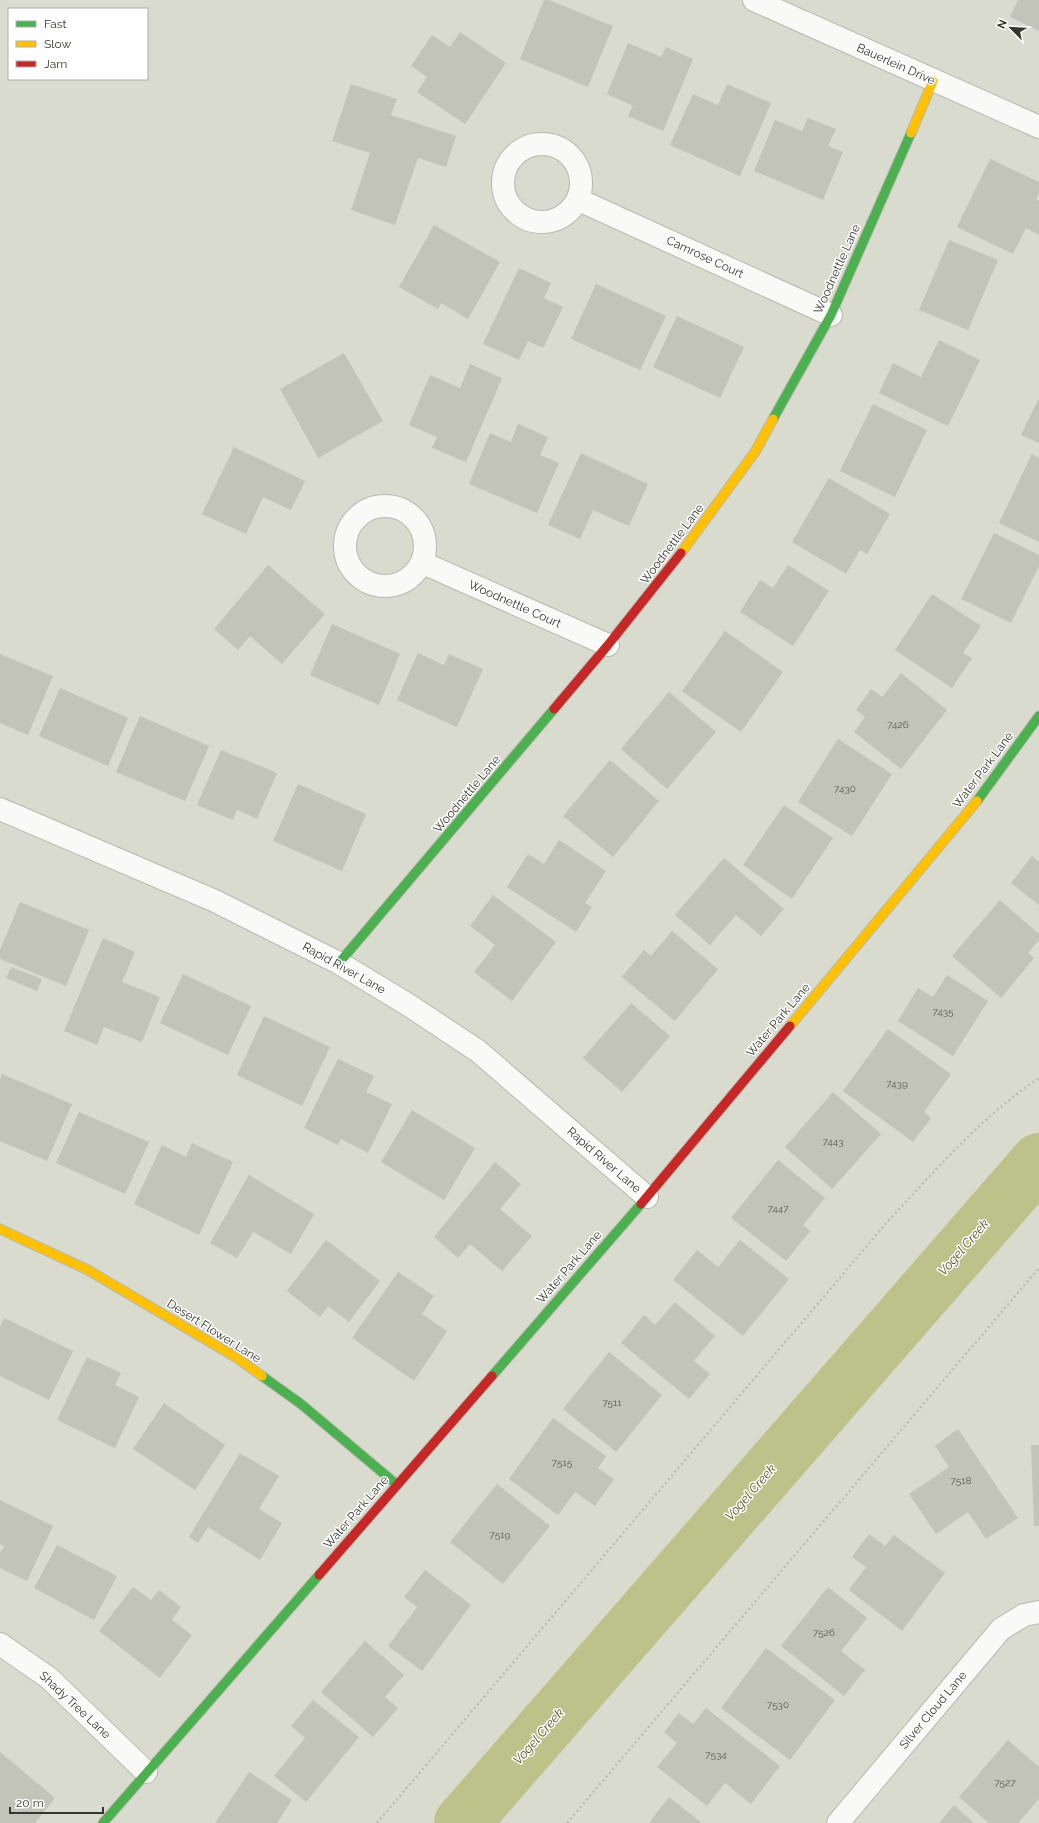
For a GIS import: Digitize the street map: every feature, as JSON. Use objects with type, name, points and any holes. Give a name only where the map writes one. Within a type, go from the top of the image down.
[{"type":"street","name":"Bauerlein Drive","points":[[754,0],[1039,127]]},
{"type":"street","name":"Woodnettle Lane","points":[[339,963],[608,645],[668,571],[755,452],[830,315],[933,81]]},
{"type":"street","name":"Camrose Court","points":[[579,200],[830,315]]},
{"type":"street","name":"Woodnettle Court","points":[[423,563],[608,645]]},
{"type":"street","name":"Water Park Lane","points":[[103,1823],[396,1484],[647,1197],[982,795],[1039,716]]},
{"type":"street","name":"Rapid River Lane","points":[[0,809],[215,901],[339,963],[407,1004],[478,1051],[647,1197]]},
{"type":"street","name":"Desert Flower Lane","points":[[0,1228],[88,1270],[237,1358],[301,1404],[396,1484]]},
{"type":"street","name":"Silver Cloud Lane","points":[[838,1823],[1001,1629],[1024,1615],[1039,1612]]},
{"type":"street","name":"Shady Tree Lane","points":[[0,1644],[49,1678],[146,1772]]},
{"type":"path","points":[[377,1823],[888,1222],[954,1150],[1016,1094],[1039,1078]]},
{"type":"path","points":[[566,1823],[1039,1268]]},
{"type":"building","points":[[544,0],[549,0],[613,26],[588,87],[520,59]]},
{"type":"building","points":[[1018,0],[1039,0],[1039,31],[1010,17]]},
{"type":"building","points":[[460,32],[506,63],[465,124],[417,92],[427,77],[411,66],[432,35],[450,47]]},
{"type":"building","points":[[628,43],[661,57],[666,47],[693,59],[663,131],[628,116],[633,106],[607,94]]},
{"type":"building","points":[[351,84],[397,99],[391,115],[456,136],[446,167],[418,158],[395,225],[351,210],[370,153],[332,141]]},
{"type":"building","points":[[727,84],[771,103],[740,176],[670,145],[693,94],[718,105]]},
{"type":"building","points":[[808,118],[836,129],[828,146],[843,152],[823,200],[754,171],[775,120],[802,131]]},
{"type":"building","points":[[990,159],[1039,182],[1039,193],[1036,199],[1039,201],[1039,235],[1026,228],[1013,254],[957,227]]},
{"type":"building","points":[[434,225],[500,262],[468,319],[441,303],[438,309],[399,287]]},
{"type":"building","points":[[949,240],[998,260],[968,330],[919,310]]},
{"type":"building","points":[[519,268],[551,283],[544,298],[563,307],[543,348],[528,341],[519,360],[483,344]]},
{"type":"building","points":[[596,284],[666,316],[640,370],[571,339]]},
{"type":"building","points":[[677,316],[744,347],[720,398],[653,367]]},
{"type":"building","points":[[939,340],[980,360],[948,426],[879,393],[893,363],[921,377]]},
{"type":"building","points":[[344,353],[383,421],[318,458],[280,389]]},
{"type":"building","points":[[470,364],[502,378],[466,462],[432,448],[437,437],[409,425],[430,375],[460,388]]},
{"type":"building","points":[[1039,400],[1039,443],[1021,435]]},
{"type":"building","points":[[873,404],[927,430],[895,497],[840,471]]},
{"type":"building","points":[[518,424],[548,437],[540,455],[559,463],[537,513],[469,484],[490,433],[511,442]]},
{"type":"building","points":[[234,447],[305,481],[291,510],[263,497],[246,534],[202,514]]},
{"type":"building","points":[[581,453],[648,484],[629,526],[593,510],[580,539],[548,525]]},
{"type":"building","points":[[1032,454],[1039,458],[1039,542],[999,523]]},
{"type":"building","points":[[829,478],[890,514],[867,554],[860,550],[846,574],[792,542]]},
{"type":"building","points":[[994,533],[1039,555],[1039,566],[1011,623],[961,599]]},
{"type":"building","points":[[268,565],[325,614],[282,664],[250,636],[238,650],[214,629]]},
{"type":"building","points":[[788,565],[829,591],[793,646],[740,612],[760,580],[773,588]]},
{"type":"building","points":[[932,594],[981,626],[963,653],[972,658],[952,688],[895,650]]},
{"type":"building","points":[[332,624],[400,654],[379,705],[310,675]]},
{"type":"building","points":[[725,631],[783,672],[741,732],[682,691]]},
{"type":"building","points":[[418,653],[444,665],[449,654],[483,669],[457,727],[397,700]]},
{"type":"building","points":[[0,654],[53,676],[28,735],[0,723]]},
{"type":"building","points":[[901,673],[947,710],[901,769],[854,732],[865,717],[856,710],[871,689],[882,697]]},
{"type":"building","points":[[60,688],[128,718],[108,766],[39,736]]},
{"type":"building","points":[[669,692],[716,732],[667,789],[621,749]]},
{"type":"building","points":[[140,716],[209,746],[185,801],[116,772]]},
{"type":"building","points":[[838,739],[892,774],[852,836],[798,802]]},
{"type":"building","points":[[221,750],[277,773],[257,819],[237,810],[233,820],[197,805]]},
{"type":"building","points":[[610,760],[659,801],[613,857],[563,816]]},
{"type":"building","points":[[298,784],[366,814],[342,871],[273,841]]},
{"type":"building","points":[[784,805],[833,838],[792,899],[743,865]]},
{"type":"building","points":[[559,840],[606,871],[585,903],[592,907],[576,932],[507,887],[528,854],[544,864]]},
{"type":"building","points":[[1032,856],[1039,862],[1039,905],[1011,883]]},
{"type":"building","points":[[724,858],[784,909],[761,936],[736,915],[710,945],[675,915]]},
{"type":"building","points":[[493,895],[556,942],[512,1001],[474,972],[495,945],[470,926]]},
{"type":"building","points":[[1000,900],[1039,934],[1039,940],[1028,953],[1034,958],[1001,998],[952,956]]},
{"type":"building","points":[[20,902],[89,930],[66,986],[0,959],[0,950]]},
{"type":"building","points":[[672,931],[718,969],[675,1021],[622,977],[644,950],[651,956]]},
{"type":"building","points":[[103,938],[135,952],[122,982],[160,997],[142,1042],[104,1027],[97,1045],[64,1031]]},
{"type":"building","points":[[11,967],[42,979],[37,991],[6,978]]},
{"type":"building","points":[[183,974],[251,1006],[228,1055],[160,1023]]},
{"type":"building","points":[[947,975],[988,1001],[953,1056],[898,1021],[918,988],[933,997]]},
{"type":"building","points":[[631,1003],[670,1036],[622,1092],[583,1058]]},
{"type":"building","points":[[264,1016],[330,1047],[302,1106],[237,1075]]},
{"type":"building","points":[[888,1029],[951,1074],[924,1112],[931,1118],[913,1142],[843,1091]]},
{"type":"building","points":[[338,1059],[374,1076],[366,1092],[392,1104],[368,1153],[341,1139],[338,1145],[304,1128]]},
{"type":"building","points":[[2,1074],[72,1104],[47,1161],[0,1141],[0,1079]]},
{"type":"building","points":[[833,1092],[881,1134],[832,1189],[785,1147]]},
{"type":"building","points":[[412,1110],[475,1148],[444,1200],[381,1162]]},
{"type":"building","points":[[79,1112],[149,1142],[125,1194],[56,1163]]},
{"type":"building","points":[[192,1143],[233,1162],[199,1235],[134,1204],[162,1145],[186,1157]]},
{"type":"building","points":[[778,1160],[825,1198],[803,1225],[810,1231],[786,1261],[731,1218]]},
{"type":"building","points":[[495,1162],[521,1184],[500,1209],[532,1236],[502,1271],[470,1244],[458,1258],[434,1237]]},
{"type":"building","points":[[249,1175],[314,1214],[291,1254],[253,1232],[237,1258],[210,1243]]},
{"type":"building","points":[[326,1240],[380,1281],[349,1322],[328,1306],[320,1317],[287,1291]]},
{"type":"building","points":[[740,1240],[789,1279],[743,1336],[673,1280],[697,1250],[718,1267]]},
{"type":"building","points":[[398,1272],[434,1296],[422,1314],[447,1331],[414,1381],[352,1338]]},
{"type":"building","points":[[675,1302],[715,1336],[694,1361],[710,1374],[689,1399],[621,1343],[644,1315],[655,1325]]},
{"type":"building","points":[[4,1318],[73,1351],[49,1400],[0,1376],[0,1327]]},
{"type":"building","points":[[609,1352],[662,1395],[616,1452],[563,1409]]},
{"type":"building","points":[[87,1357],[121,1373],[115,1385],[139,1397],[115,1448],[57,1420]]},
{"type":"building","points":[[164,1403],[225,1445],[195,1490],[133,1449]]},
{"type":"building","points":[[553,1418],[606,1456],[598,1468],[614,1479],[595,1506],[575,1492],[558,1515],[509,1479]]},
{"type":"building","points":[[958,1429],[1018,1518],[986,1539],[968,1512],[936,1534],[909,1494],[949,1467],[935,1446]]},
{"type":"building","points":[[1031,1445],[1039,1445],[1039,1526],[1034,1526]]},
{"type":"building","points":[[240,1453],[279,1476],[259,1509],[282,1523],[260,1560],[208,1527],[198,1543],[189,1537]]},
{"type":"building","points":[[497,1484],[550,1526],[503,1584],[450,1542]]},
{"type":"building","points":[[0,1500],[53,1526],[27,1581],[0,1568],[0,1553],[4,1546],[0,1544]]},
{"type":"building","points":[[869,1534],[885,1546],[894,1535],[945,1573],[902,1631],[849,1590],[866,1567],[852,1557]]},
{"type":"building","points":[[57,1545],[117,1576],[94,1620],[34,1588]]},
{"type":"building","points":[[425,1570],[471,1605],[422,1671],[388,1646],[417,1607],[404,1597]]},
{"type":"building","points":[[133,1587],[151,1600],[159,1590],[181,1607],[172,1620],[192,1635],[160,1678],[99,1631]]},
{"type":"building","points":[[828,1587],[867,1618],[841,1651],[865,1670],[844,1696],[781,1646]]},
{"type":"building","points":[[365,1641],[404,1675],[385,1697],[398,1708],[373,1737],[321,1692]]},
{"type":"building","points":[[766,1648],[835,1700],[790,1760],[721,1708]]},
{"type":"building","points":[[313,1700],[359,1737],[306,1802],[274,1776],[305,1738],[291,1726]]},
{"type":"building","points":[[706,1708],[780,1766],[751,1804],[725,1783],[707,1806],[657,1767],[677,1743],[664,1732],[679,1713],[693,1724]]},
{"type":"building","points":[[1008,1740],[1039,1767],[1039,1799],[1018,1823],[989,1823],[959,1797]]},
{"type":"building","points":[[0,1752],[55,1798],[35,1823],[0,1823]]},
{"type":"building","points":[[249,1772],[292,1800],[277,1823],[215,1823]]},
{"type":"building","points":[[669,1797],[702,1823],[649,1823]]},
{"type":"building","points":[[954,1805],[974,1823],[939,1823]]},
{"type":"waterway","name":"Vogel Creek","points":[[462,1823],[1039,1161]]},
{"type":"traffic: fast","points":[[773,419],[831,315],[911,133]]},
{"type":"traffic: fast","points":[[339,963],[554,709]]},
{"type":"traffic: fast","points":[[977,801],[1039,716]]},
{"type":"traffic: fast","points":[[492,1376],[641,1204]]},
{"type":"traffic: fast","points":[[262,1376],[301,1404],[396,1484]]},
{"type":"traffic: fast","points":[[103,1823],[319,1575]]},
{"type":"traffic: slow","points":[[911,133],[933,81]]},
{"type":"traffic: slow","points":[[681,553],[755,452],[773,419]]},
{"type":"traffic: slow","points":[[790,1026],[977,801]]},
{"type":"traffic: slow","points":[[0,1229],[88,1270],[237,1358],[262,1376]]},
{"type":"traffic: jam","points":[[554,709],[608,645],[681,553]]},
{"type":"traffic: jam","points":[[641,1204],[790,1026]]},
{"type":"traffic: jam","points":[[319,1575],[492,1376]]}]
